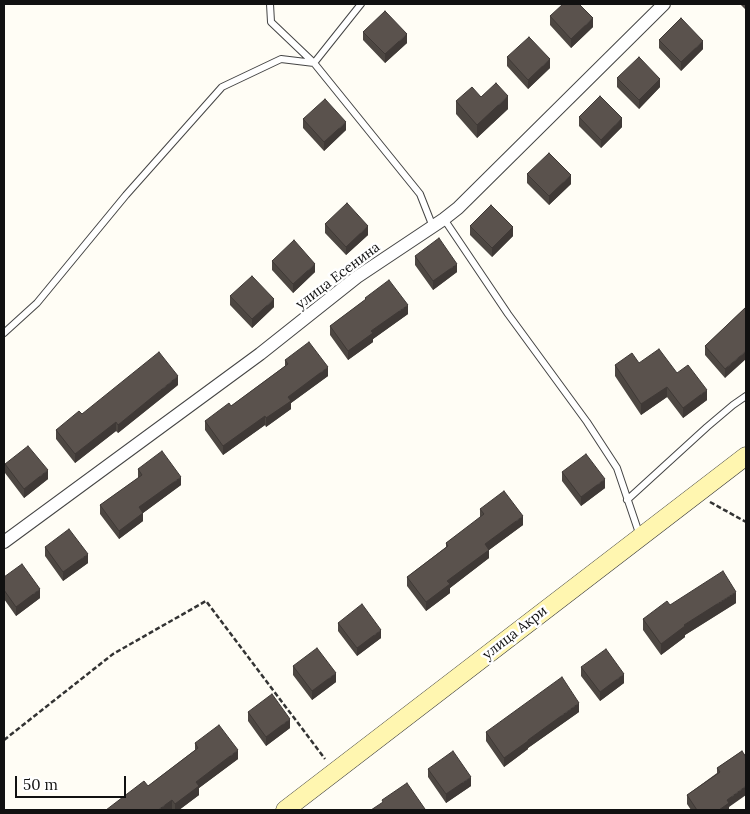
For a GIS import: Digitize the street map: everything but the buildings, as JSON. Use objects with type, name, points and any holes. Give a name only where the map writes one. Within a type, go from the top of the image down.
[{"type":"main road","name":"улица Акри","points":[[285,810],[746,456]]},
{"type":"street","name":"улица Есенина","points":[[4,542],[260,354],[357,277],[433,227],[458,208],[664,4]]},
{"type":"lane","points":[[270,4],[271,22],[314,63],[420,194],[433,227]]},
{"type":"lane","points":[[314,63],[361,4]]},
{"type":"lane","points":[[4,333],[37,304],[126,195],[222,87],[281,59],[314,63]]},
{"type":"lane","points":[[444,219],[508,314],[587,422],[617,468],[640,537]]},
{"type":"lane","points":[[628,500],[714,421],[746,396]]},
{"type":"path","points":[[695,495],[746,522]]},
{"type":"path","points":[[4,740],[113,654],[206,601],[335,772]]}]
